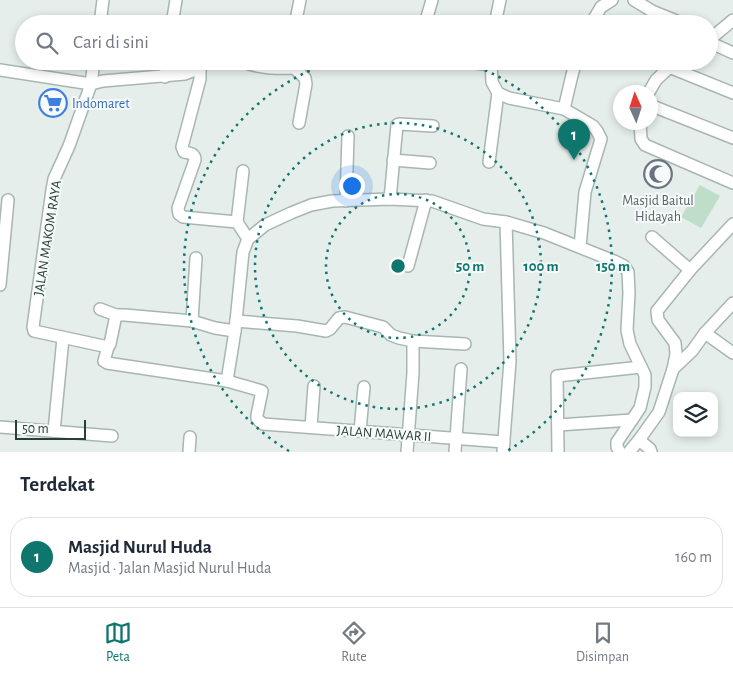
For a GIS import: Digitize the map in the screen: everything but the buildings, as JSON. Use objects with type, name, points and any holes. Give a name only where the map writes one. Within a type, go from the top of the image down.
[{"type":"street","points":[[101,15],[103,0]]},
{"type":"street","points":[[174,15],[176,0]]},
{"type":"street","points":[[297,15],[300,0]]},
{"type":"street","points":[[428,15],[432,0]]},
{"type":"street","points":[[497,15],[500,0]]},
{"type":"street","points":[[597,15],[602,7],[612,0]]},
{"type":"street","points":[[634,0],[662,15]]},
{"type":"street","points":[[718,33],[733,20]]},
{"type":"street","points":[[718,46],[733,53]]},
{"type":"street","points":[[0,70],[91,84],[142,77],[165,77],[185,74],[193,70]]},
{"type":"street","name":"JALAN MAKOM RAYA","points":[[63,338],[34,331],[33,327],[54,179],[69,146],[91,84],[93,70]]},
{"type":"street","points":[[165,77],[166,70]]},
{"type":"street","points":[[201,70],[182,147],[184,152],[194,154],[195,160],[178,208],[179,214],[183,217],[237,222]]},
{"type":"street","points":[[298,70],[306,84],[299,123]]},
{"type":"street","points":[[489,162],[498,93],[492,82],[491,70]]},
{"type":"street","points":[[564,109],[573,70]]},
{"type":"street","points":[[653,85],[667,70]]},
{"type":"street","points":[[686,70],[733,92]]},
{"type":"street","points":[[498,93],[509,98],[564,109],[593,126],[601,139],[585,192],[580,247]]},
{"type":"street","points":[[658,109],[733,138]]},
{"type":"street","points":[[390,199],[397,125],[433,126]]},
{"type":"street","points":[[640,130],[641,139],[645,145],[733,182]]},
{"type":"street","points":[[346,201],[348,136]]},
{"type":"street","points":[[393,160],[430,162]]},
{"type":"street","points":[[243,171],[237,222],[248,239]]},
{"type":"street","points":[[116,315],[110,344],[104,361],[107,363],[227,381],[236,326],[243,252],[248,239],[265,225],[311,205],[332,201],[390,199],[432,201],[483,218],[506,222],[544,233],[614,261],[627,269],[629,293],[627,330],[630,344],[645,375],[645,387],[640,408],[617,442],[620,452]]},
{"type":"street","points":[[0,285],[8,200]]},
{"type":"street","points":[[408,266],[426,200]]},
{"type":"street","points":[[504,447],[510,361],[506,222]]},
{"type":"street","points":[[629,452],[659,412],[673,369],[676,342],[658,320],[657,311],[690,270],[733,224]]},
{"type":"street","points":[[652,237],[690,270]]},
{"type":"street","points":[[192,321],[196,258]]},
{"type":"street","points":[[673,369],[692,352],[705,333],[733,303]]},
{"type":"street","points":[[100,309],[116,315],[192,321],[215,328],[297,326],[326,331],[339,318],[345,317],[383,327],[391,335],[413,341],[465,344]]},
{"type":"street","points":[[705,333],[733,353]]},
{"type":"street","points":[[670,336],[692,352]]},
{"type":"street","points":[[54,431],[63,338],[108,347]]},
{"type":"street","points":[[407,452],[413,373],[413,341]]},
{"type":"street","points":[[558,452],[557,376],[641,367]]},
{"type":"street","points":[[455,452],[461,370]]},
{"type":"street","name":"JALAN MAWAR II","points":[[227,381],[262,391],[257,419],[263,424],[456,438],[504,447]]},
{"type":"street","points":[[311,427],[314,386]]},
{"type":"street","points":[[360,431],[364,387]]},
{"type":"street","points":[[558,425],[632,420]]},
{"type":"street","points":[[0,427],[112,436]]},
{"type":"street","points":[[0,437],[12,428]]},
{"type":"street","points":[[189,452],[190,437]]},
{"type":"street","points":[[639,440],[651,452]]},
{"type":"green space","points":[[700,185],[720,196],[701,228],[681,217]]},
{"type":"place","name":"Indomaret","points":[[53,103]]},
{"type":"place","name":"Masjid Nurul Huda","points":[[574,160]]},
{"type":"place","name":"Masjid Baitul Hidayah","points":[[658,174]]}]
